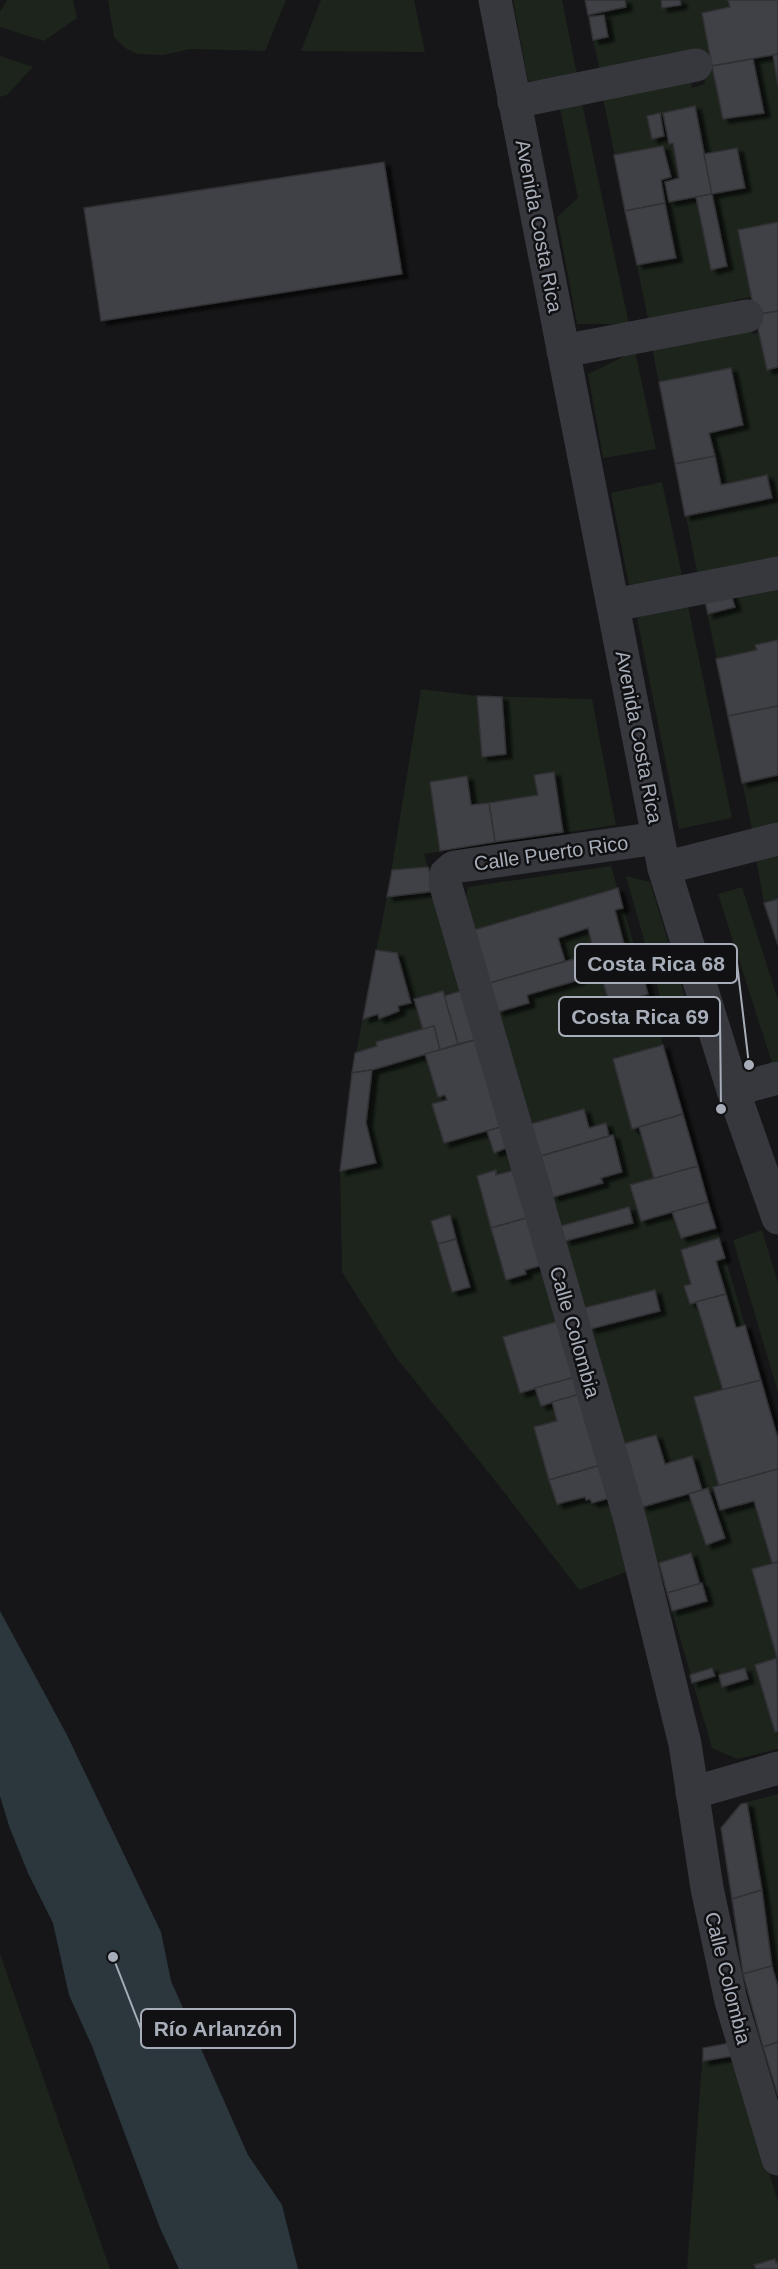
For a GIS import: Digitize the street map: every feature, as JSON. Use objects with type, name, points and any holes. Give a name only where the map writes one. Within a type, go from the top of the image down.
[{"type":"street","name":"Avenida Costa Rica","points":[[495,0],[661,853],[733,1090],[778,1218]]},
{"type":"street","points":[[514,102],[696,65]]},
{"type":"street","points":[[563,351],[747,316]]},
{"type":"street","points":[[614,605],[778,573]]},
{"type":"street","points":[[661,853],[778,839]]},
{"type":"street","name":"Calle Puerto Rico","points":[[446,874],[454,867],[477,862],[661,853]]},
{"type":"street","name":"Calle Colombia","points":[[446,874],[445,884],[631,1523],[682,1732],[707,1888],[731,2001],[778,2159]]},
{"type":"street","points":[[733,1090],[778,1078]]},
{"type":"street","points":[[692,1793],[778,1768]]},
{"type":"shaded area","points":[[7,0],[73,0],[77,18],[44,41],[0,27],[0,12]]},
{"type":"shaded area","points":[[108,0],[286,0],[265,51],[191,49],[163,55],[137,54],[125,48],[114,37]]},
{"type":"shaded area","points":[[321,0],[414,0],[425,52],[301,51]]},
{"type":"shaded area","points":[[513,0],[562,0],[578,80],[528,81]]},
{"type":"shaded area","points":[[585,0],[778,0],[778,565],[699,581],[651,343],[750,325],[753,334],[759,333],[751,297],[734,300],[735,310],[650,329],[602,93],[689,76],[692,88],[705,84],[700,58],[601,77]]},
{"type":"shaded area","points":[[0,56],[33,67],[7,95],[0,97]]},
{"type":"shaded area","points":[[581,98],[629,324],[577,324],[557,217],[578,198],[560,109]]},
{"type":"shaded area","points":[[635,351],[656,449],[603,458],[588,374]]},
{"type":"shaded area","points":[[662,482],[683,580],[629,585],[611,493]]},
{"type":"shaded area","points":[[778,579],[778,828],[753,834],[703,593]]},
{"type":"shaded area","points":[[687,601],[732,818],[679,829],[637,618]]},
{"type":"shaded area","points":[[421,689],[477,696],[592,699],[616,825],[424,854],[631,1570],[579,1590],[395,1356],[342,1272],[340,1171],[352,1073],[387,897]]},
{"type":"shaded area","points":[[778,848],[778,945],[764,903],[755,854]]},
{"type":"shaded area","points":[[611,866],[778,1439],[778,1749],[737,1759],[712,1748],[465,900],[468,887]]},
{"type":"shaded area","points":[[626,876],[650,882],[688,1006],[666,1017]]},
{"type":"shaded area","points":[[742,887],[778,1000],[778,1061],[772,1063],[718,894]]},
{"type":"shaded area","points":[[762,1230],[778,1283],[778,1393],[733,1240]]},
{"type":"shaded area","points":[[0,1611],[67,1735],[161,1932],[171,1981],[248,2155],[282,2205],[298,2269],[179,2269],[160,2228],[92,2046],[69,1995],[53,1923],[28,1873],[0,1796]]},
{"type":"shaded area","points":[[778,1794],[778,2096],[743,1974],[721,1828],[741,1804]]},
{"type":"shaded area","points":[[0,1954],[110,2269],[0,2269]]},
{"type":"shaded area","points":[[729,2043],[778,2202],[778,2269],[687,2269],[703,2048]]},
{"type":"building","points":[[585,0],[625,0],[626,7],[588,15]]},
{"type":"building","points":[[661,0],[680,0],[681,5],[662,8]]},
{"type":"building","points":[[728,0],[778,0],[778,54],[712,66],[702,13],[730,7]]},
{"type":"building","points":[[604,15],[608,37],[593,40],[589,17]]},
{"type":"building","points":[[778,54],[778,86],[773,55]]},
{"type":"building","points":[[753,59],[764,113],[723,119],[712,66]]},
{"type":"building","points":[[695,106],[712,194],[669,202],[665,182],[679,178],[673,143],[669,144],[663,113]]},
{"type":"building","points":[[660,113],[664,136],[652,139],[647,116]]},
{"type":"building","points":[[663,146],[671,177],[661,180],[665,203],[625,211],[614,155]]},
{"type":"building","points":[[737,148],[745,188],[712,194],[704,154]]},
{"type":"building","points":[[384,162],[402,274],[101,321],[84,208]]},
{"type":"building","points":[[712,194],[727,266],[711,270],[696,197]]},
{"type":"building","points":[[665,203],[676,258],[637,265],[625,211]]},
{"type":"building","points":[[778,222],[778,311],[755,315],[738,230]]},
{"type":"building","points":[[778,311],[778,367],[767,370],[755,315]]},
{"type":"building","points":[[731,368],[743,425],[709,433],[715,456],[675,464],[659,382]]},
{"type":"building","points":[[715,456],[721,485],[767,475],[772,498],[685,516],[675,464]]},
{"type":"building","points":[[729,589],[735,607],[708,614],[703,593]]},
{"type":"building","points":[[778,640],[778,706],[728,716],[716,659],[757,650],[755,645]]},
{"type":"building","points":[[477,696],[502,697],[506,754],[482,757]]},
{"type":"building","points":[[778,706],[778,775],[742,783],[728,716]]},
{"type":"building","points":[[554,772],[563,832],[495,842],[489,803],[538,795],[534,775]]},
{"type":"building","points":[[467,776],[471,805],[489,803],[495,842],[440,851],[430,782]]},
{"type":"building","points":[[428,867],[436,891],[387,897],[392,870]]},
{"type":"building","points":[[618,888],[623,908],[615,910],[624,944],[594,952],[588,928],[558,938],[565,961],[490,983],[474,930]]},
{"type":"building","points":[[778,899],[778,945],[764,903]]},
{"type":"building","points":[[624,944],[633,978],[643,975],[648,994],[610,1005],[594,952]]},
{"type":"building","points":[[376,950],[397,953],[411,1003],[398,1006],[399,1011],[379,1019],[378,1014],[363,1019]]},
{"type":"building","points":[[574,959],[579,980],[527,995],[529,1003],[498,1012],[490,983]]},
{"type":"building","points":[[465,990],[479,1039],[458,1044],[444,996]]},
{"type":"building","points":[[443,991],[458,1044],[440,1050],[434,1026],[423,1030],[414,999]]},
{"type":"building","points":[[434,1026],[440,1050],[372,1070],[352,1073],[355,1053],[377,1046],[376,1042]]},
{"type":"building","points":[[479,1039],[504,1126],[444,1143],[432,1104],[447,1100],[445,1095],[438,1097],[425,1054]]},
{"type":"building","points":[[663,1045],[683,1114],[632,1129],[613,1059]]},
{"type":"building","points":[[372,1070],[366,1123],[376,1163],[340,1171],[352,1073]]},
{"type":"building","points":[[584,1109],[589,1128],[606,1123],[609,1136],[541,1156],[531,1124]]},
{"type":"building","points":[[683,1114],[698,1166],[654,1179],[639,1127]]},
{"type":"building","points":[[504,1126],[509,1147],[494,1153],[487,1131]]},
{"type":"building","points":[[613,1135],[622,1172],[601,1178],[603,1183],[553,1197],[541,1156]]},
{"type":"building","points":[[698,1166],[708,1202],[641,1221],[630,1185]]},
{"type":"building","points":[[496,1170],[496,1175],[516,1170],[530,1217],[491,1228],[477,1176]]},
{"type":"building","points":[[708,1202],[716,1228],[681,1238],[672,1212]]},
{"type":"building","points":[[629,1207],[633,1223],[565,1241],[561,1226]]},
{"type":"building","points":[[450,1215],[456,1239],[438,1244],[431,1221]]},
{"type":"building","points":[[530,1217],[543,1265],[525,1270],[526,1274],[506,1280],[491,1228]]},
{"type":"building","points":[[719,1238],[725,1258],[716,1261],[726,1294],[690,1304],[684,1286],[691,1284],[681,1250]]},
{"type":"building","points":[[456,1239],[470,1287],[452,1292],[438,1244]]},
{"type":"building","points":[[655,1290],[660,1311],[590,1329],[584,1308]]},
{"type":"building","points":[[726,1294],[736,1328],[745,1325],[761,1380],[723,1390],[696,1302]]},
{"type":"building","points":[[559,1321],[575,1377],[520,1393],[503,1337]]},
{"type":"building","points":[[575,1377],[580,1394],[541,1406],[535,1388]]},
{"type":"building","points":[[761,1380],[778,1439],[778,1469],[719,1486],[694,1397]]},
{"type":"building","points":[[580,1394],[601,1465],[549,1480],[534,1427],[557,1421],[552,1402]]},
{"type":"building","points":[[656,1435],[665,1464],[692,1456],[702,1490],[642,1507],[623,1444]]},
{"type":"building","points":[[601,1465],[610,1498],[592,1503],[585,1497],[557,1504],[549,1480]]},
{"type":"building","points":[[778,1469],[778,1562],[772,1563],[754,1501],[720,1510],[713,1487]]},
{"type":"building","points":[[708,1488],[725,1538],[706,1545],[689,1494]]},
{"type":"building","points":[[691,1553],[700,1584],[667,1593],[659,1563]]},
{"type":"building","points":[[778,1562],[778,1658],[777,1658],[752,1569]]},
{"type":"building","points":[[702,1583],[707,1601],[672,1611],[667,1593]]},
{"type":"building","points":[[777,1658],[778,1731],[775,1732],[755,1665]]},
{"type":"building","points":[[712,1668],[715,1676],[692,1683],[690,1675]]},
{"type":"building","points":[[745,1668],[748,1679],[722,1687],[719,1675]]},
{"type":"building","points":[[747,1803],[762,1890],[732,1899],[721,1828],[741,1804]]},
{"type":"building","points":[[762,1890],[772,1966],[743,1974],[732,1899]]},
{"type":"building","points":[[772,1966],[778,1987],[778,2042],[763,2047],[743,1974]]},
{"type":"building","points":[[778,2042],[778,2096],[763,2047]]},
{"type":"building","points":[[729,2043],[733,2056],[703,2061],[703,2048]]},
{"type":"building","points":[[775,2259],[776,2263],[778,2262],[778,2269],[756,2269],[754,2265]]},
{"type":"place","name":"Costa Rica 68","points":[[749,1065]]},
{"type":"place","name":"Costa Rica 69","points":[[721,1109]]},
{"type":"place","name":"Río Arlanzón","points":[[113,1957]]}]
